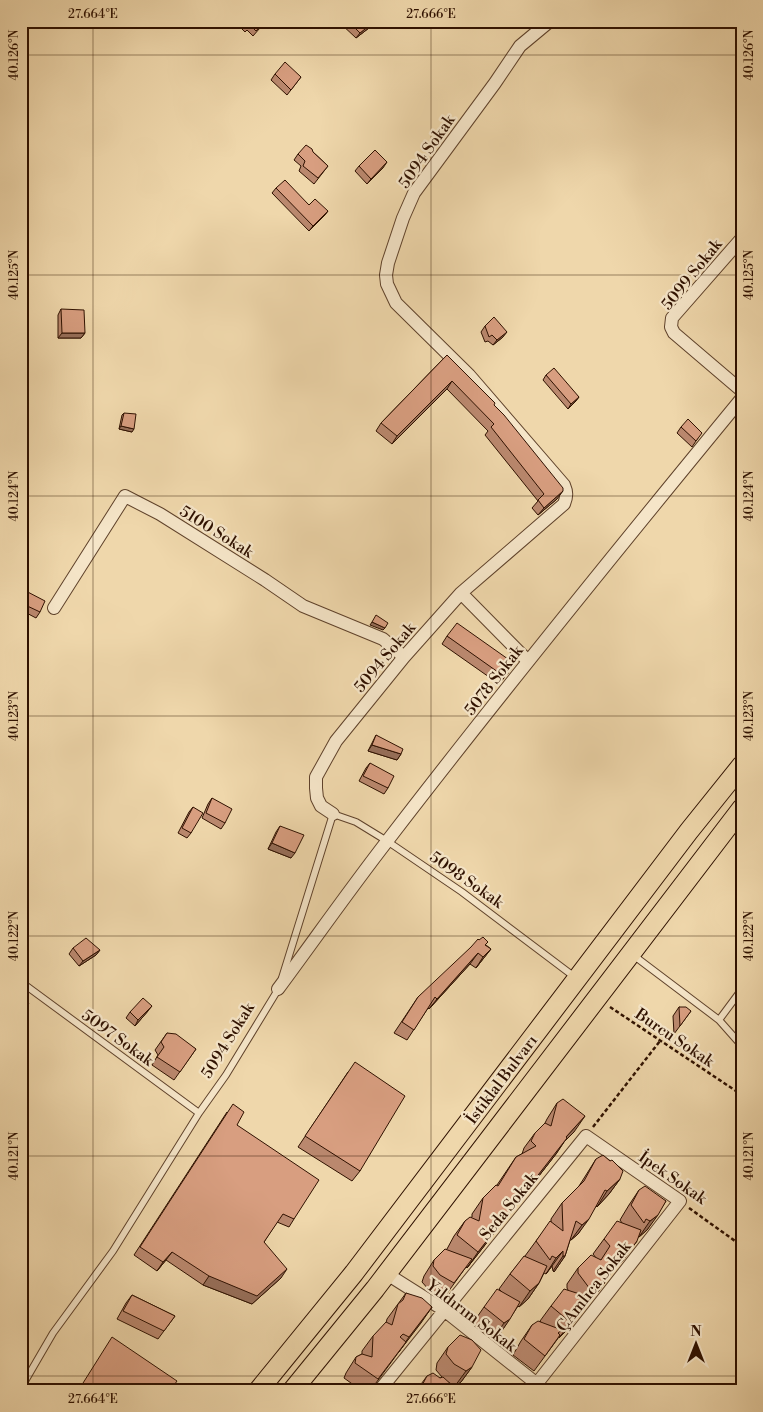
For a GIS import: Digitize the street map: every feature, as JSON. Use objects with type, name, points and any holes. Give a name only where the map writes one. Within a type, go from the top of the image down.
[{"type":"main road","name":"İstiklal Bulvarı","points":[[258,1391],[360,1265],[577,978],[742,765]]},
{"type":"main road","name":"İstiklal Bulvarı","points":[[292,1391],[387,1274],[742,808]]},
{"type":"street","name":"5094 Sokak","points":[[333,814],[321,806],[317,798],[316,777],[336,741],[404,657],[460,593],[564,504],[567,492],[564,485],[470,375],[396,303],[387,284],[386,275],[388,263],[403,218],[414,193],[496,83],[520,46],[550,21]]},
{"type":"street","name":"5099 Sokak","points":[[742,238],[672,318],[671,327],[674,333],[742,391]]},
{"type":"street","name":"5078 Sokak","points":[[278,989],[387,841],[528,661],[742,398]]},
{"type":"street","name":"5100 Sokak","points":[[54,608],[125,496],[160,514],[303,606],[383,639],[404,657]]},
{"type":"street","points":[[460,593],[528,661]]},
{"type":"street","name":"İpek Sokak","points":[[586,1136],[680,1202]]},
{"type":"street","name":"Seda Sokak","points":[[379,1391],[586,1136]]},
{"type":"street","name":"ÇAmlıca Sokak","points":[[534,1387],[680,1202]]},
{"type":"street","name":"Yıldırım Sokak","points":[[387,1274],[444,1310],[534,1387]]},
{"type":"lane","name":"5098 Sokak","points":[[333,814],[356,822],[387,841],[462,892],[577,978]]},
{"type":"lane","name":"5094 Sokak","points":[[21,1388],[53,1333],[113,1251],[199,1113],[226,1075],[278,989],[333,814]]},
{"type":"lane","points":[[630,953],[719,1020],[742,1046]]},
{"type":"lane","name":"5097 Sokak","points":[[21,982],[199,1113]]},
{"type":"lane","points":[[719,1020],[742,989]]},
{"type":"path","name":"Burcu Sokak","points":[[596,998],[742,1095]]},
{"type":"path","points":[[586,1136],[660,1041]]},
{"type":"path","name":"İpek Sokak","points":[[680,1202],[742,1246]]},
{"type":"building","points":[[243,21],[265,21],[256,31]]},
{"type":"building","points":[[348,21],[375,21],[360,33]]},
{"type":"building","points":[[285,62],[301,77],[291,90],[275,74]]},
{"type":"building","points":[[306,145],[328,166],[318,178],[303,166],[305,161],[298,154]]},
{"type":"building","points":[[375,150],[387,162],[371,179],[359,166]]},
{"type":"building","points":[[285,180],[309,205],[315,199],[328,211],[313,226],[276,188]]},
{"type":"building","points":[[61,309],[84,310],[85,333],[62,333]]},
{"type":"building","points":[[494,317],[507,332],[497,340],[492,335],[489,337],[485,326]]},
{"type":"building","points":[[447,355],[495,403],[494,405],[563,488],[563,491],[544,508],[538,500],[544,494],[491,427],[494,424],[452,381],[397,436],[381,423]]},
{"type":"building","points":[[554,368],[579,397],[571,404],[546,375]]},
{"type":"building","points":[[124,413],[136,414],[134,429],[121,426]]},
{"type":"building","points":[[688,419],[702,433],[696,441],[681,427]]},
{"type":"building","points":[[22,589],[45,601],[40,612],[21,603]]},
{"type":"building","points":[[376,615],[388,623],[385,628],[372,622]]},
{"type":"building","points":[[457,623],[515,664],[505,677],[447,636]]},
{"type":"building","points":[[376,735],[403,749],[401,754],[372,745]]},
{"type":"building","points":[[370,763],[394,776],[388,788],[363,776]]},
{"type":"building","points":[[212,798],[232,809],[225,823],[206,813]]},
{"type":"building","points":[[193,807],[203,813],[191,833],[182,828]]},
{"type":"building","points":[[280,826],[304,835],[295,853],[272,843]]},
{"type":"building","points":[[483,937],[488,942],[485,945],[491,949],[483,957],[478,953],[437,999],[435,997],[414,1030],[402,1022],[418,997],[478,939]]},
{"type":"building","points":[[86,938],[100,950],[83,961],[73,948]]},
{"type":"building","points":[[21,998],[29,1003],[22,1013],[21,1012]]},
{"type":"building","points":[[143,998],[152,1006],[138,1020],[130,1012]]},
{"type":"building","points":[[679,1007],[686,1007],[691,1011],[680,1026]]},
{"type":"building","points":[[167,1033],[176,1034],[196,1049],[180,1072],[157,1057],[164,1047],[161,1042]]},
{"type":"building","points":[[355,1062],[405,1096],[360,1171],[305,1136]]},
{"type":"building","points":[[563,1099],[585,1116],[566,1137],[478,1252],[457,1235],[465,1221],[470,1217],[479,1221],[483,1198],[496,1185],[498,1186],[516,1157],[536,1146],[531,1141],[535,1133],[545,1123],[551,1126],[557,1103]]},
{"type":"building","points":[[233,1104],[244,1112],[237,1125],[319,1180],[294,1219],[283,1214],[264,1242],[287,1269],[257,1296],[209,1276],[172,1252],[163,1262],[140,1247]]},
{"type":"building","points":[[603,1155],[610,1161],[612,1160],[623,1171],[620,1179],[607,1191],[605,1190],[589,1219],[582,1225],[576,1221],[565,1256],[563,1256],[563,1251],[556,1258],[552,1256],[550,1260],[536,1241],[550,1221],[563,1231],[562,1203],[584,1181],[596,1159]]},
{"type":"building","points":[[645,1186],[666,1201],[658,1215],[650,1221],[646,1219],[644,1223],[631,1205],[639,1190]]},
{"type":"building","points":[[617,1221],[641,1230],[637,1241],[624,1256],[618,1253],[610,1275],[593,1293],[578,1273],[578,1268],[591,1255],[601,1260],[610,1246],[604,1239]]},
{"type":"building","points":[[445,1249],[472,1259],[454,1283],[440,1275],[433,1266],[434,1260]]},
{"type":"building","points":[[524,1256],[547,1266],[539,1283],[530,1291],[510,1274]]},
{"type":"building","points":[[497,1289],[520,1302],[510,1319],[504,1323],[484,1307]]},
{"type":"building","points":[[564,1289],[589,1297],[585,1301],[584,1309],[570,1322],[551,1306]]},
{"type":"building","points":[[406,1293],[422,1298],[432,1307],[409,1337],[403,1334],[400,1337],[406,1342],[378,1379],[355,1363],[356,1357],[362,1354],[372,1357],[373,1336],[386,1322],[392,1325],[398,1304],[403,1300]]},
{"type":"building","points":[[132,1295],[175,1316],[164,1331],[123,1311]]},
{"type":"building","points":[[538,1321],[562,1330],[558,1333],[560,1335],[545,1356],[524,1339],[532,1325]]},
{"type":"building","points":[[460,1335],[472,1340],[481,1350],[472,1367],[466,1371],[454,1364],[446,1354],[448,1347]]},
{"type":"building","points":[[112,1337],[177,1381],[170,1391],[78,1391]]},
{"type":"building","points":[[433,1373],[440,1378],[443,1377],[454,1387],[452,1391],[419,1391],[427,1376]]}]
